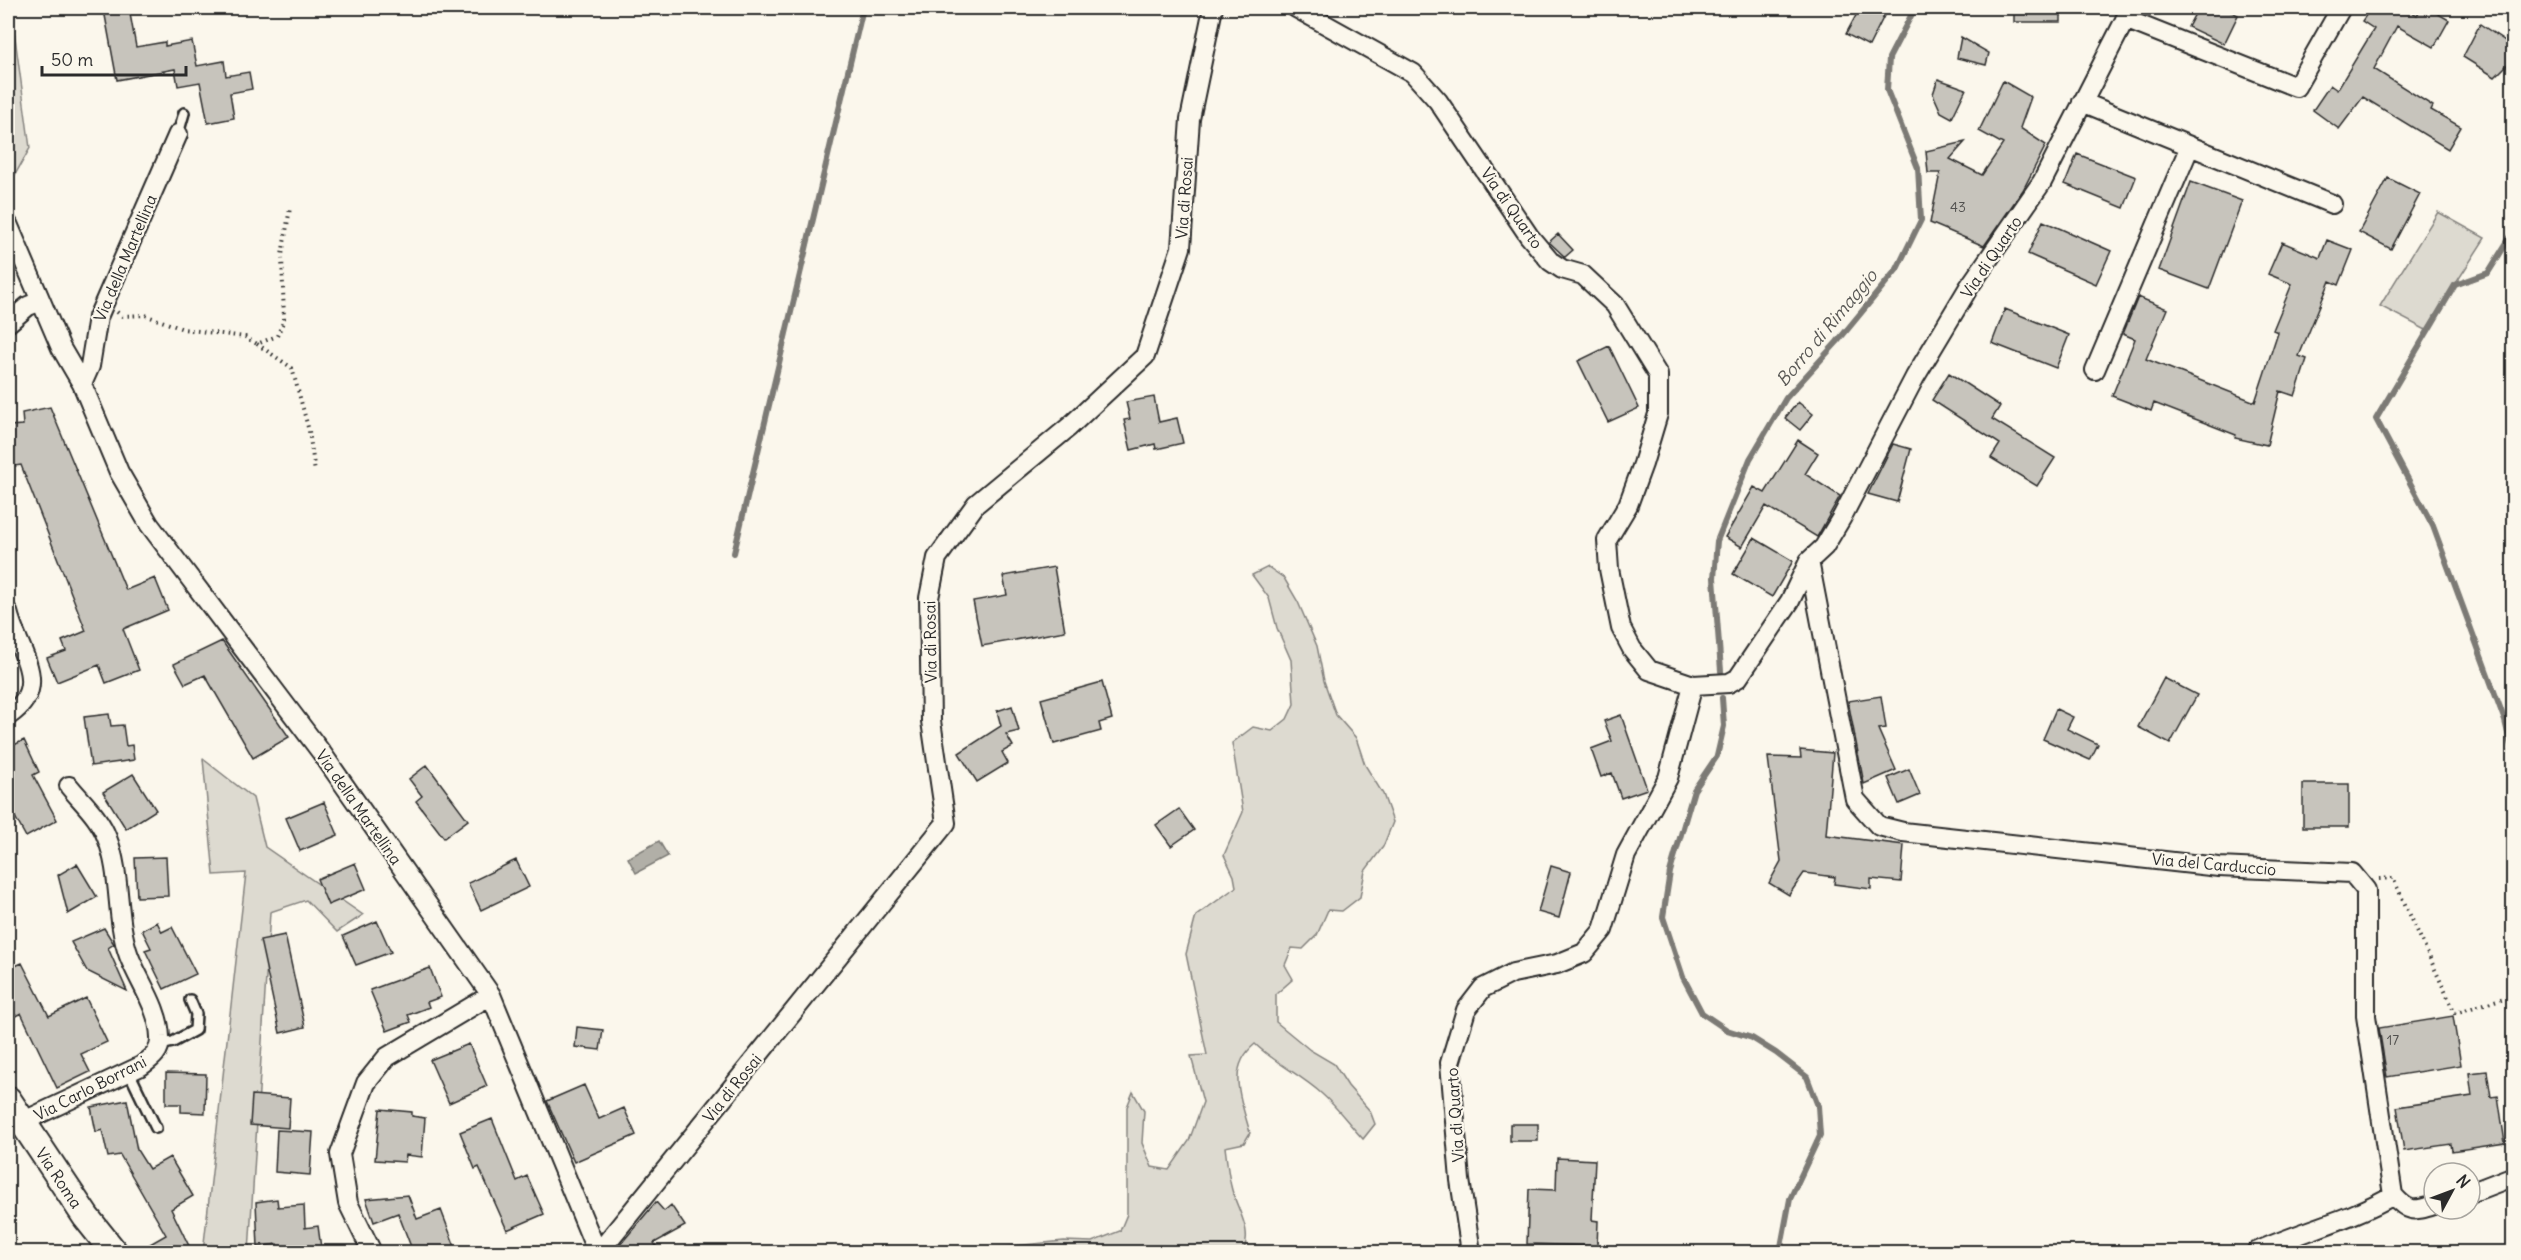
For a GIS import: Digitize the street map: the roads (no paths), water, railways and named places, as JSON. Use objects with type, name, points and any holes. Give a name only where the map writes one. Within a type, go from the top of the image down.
[{"type":"main road","name":"Via Roma","points":[[8,1100],[86,1217],[114,1252]]},
{"type":"street","name":"Via di Rosai","points":[[598,1252],[946,823],[931,721],[929,598],[937,558],[976,504],[1069,427],[1145,356],[1180,248],[1190,119],[1213,8]]},
{"type":"street","name":"Via di Quarto","points":[[1296,8],[1413,73],[1438,101],[1529,236],[1550,261],[1562,269],[1583,275],[1615,305],[1658,375],[1658,414],[1629,505],[1607,540],[1609,569],[1621,628],[1632,649],[1649,670],[1693,685],[1729,683],[1738,678],[1790,601],[1809,561],[1824,547],[1842,517],[1915,377],[1969,287],[2042,182],[2128,13]]},
{"type":"street","points":[[2128,13],[2296,87],[2341,8]]},
{"type":"street","points":[[2082,102],[2332,204]]},
{"type":"street","name":"Via della Martellina","points":[[82,384],[90,366],[98,317],[178,134]]},
{"type":"street","points":[[2095,370],[2190,146]]},
{"type":"street","name":"Via della Martellina","points":[[8,224],[61,348],[82,384],[119,471],[149,524],[321,752],[490,995],[598,1252]]},
{"type":"street","points":[[8,323],[28,306],[41,301]]},
{"type":"street","name":"Via del Carduccio","points":[[1809,561],[1855,799],[1879,826],[1903,832],[1999,844],[2105,852],[2219,867],[2352,873],[2360,880],[2366,890],[2366,1016],[2393,1195]]},
{"type":"street","points":[[8,612],[30,673],[31,688],[22,706],[8,716]]},
{"type":"street","name":"Via di Quarto","points":[[1471,1252],[1460,1180],[1450,1063],[1466,1010],[1483,988],[1513,973],[1557,964],[1584,953],[1603,930],[1626,855],[1668,778],[1693,685]]},
{"type":"street","name":"Via Carlo Borrani","points":[[22,1122],[129,1072],[149,1060],[160,1045],[157,1019],[124,938],[119,895],[108,838],[99,822],[69,786]]},
{"type":"street","points":[[372,1252],[348,1203],[340,1154],[366,1083],[387,1057],[490,995]]},
{"type":"street","points":[[2482,1188],[2514,1176]]},
{"type":"street","points":[[2256,1252],[2293,1235],[2368,1209],[2393,1195],[2404,1208],[2411,1210],[2422,1208]]},
{"type":"lane","points":[[178,134],[184,113]]},
{"type":"lane","points":[[160,1045],[173,1042],[195,1030],[196,1014],[190,1000]]},
{"type":"lane","points":[[129,1072],[156,1128]]},
{"type":"waterway","points":[[734,553],[863,8]]},
{"type":"waterway","name":"Borro di Rimaggio","points":[[1721,671],[1714,578],[1717,541],[1750,459],[1786,398],[1837,342],[1897,269],[1921,220],[1918,168],[1887,90],[1889,58],[1915,8]]},
{"type":"waterway","points":[[2514,231],[2488,273],[2455,285],[2376,419],[2433,526],[2505,721],[2514,758]]},
{"type":"waterway","name":"Borro di Rimaggio","points":[[1722,698],[1724,726],[1717,756],[1694,790],[1670,872],[1663,917],[1683,977],[1702,1013],[1727,1030],[1752,1038],[1807,1077],[1818,1106],[1820,1135],[1790,1199],[1780,1252]]}]
